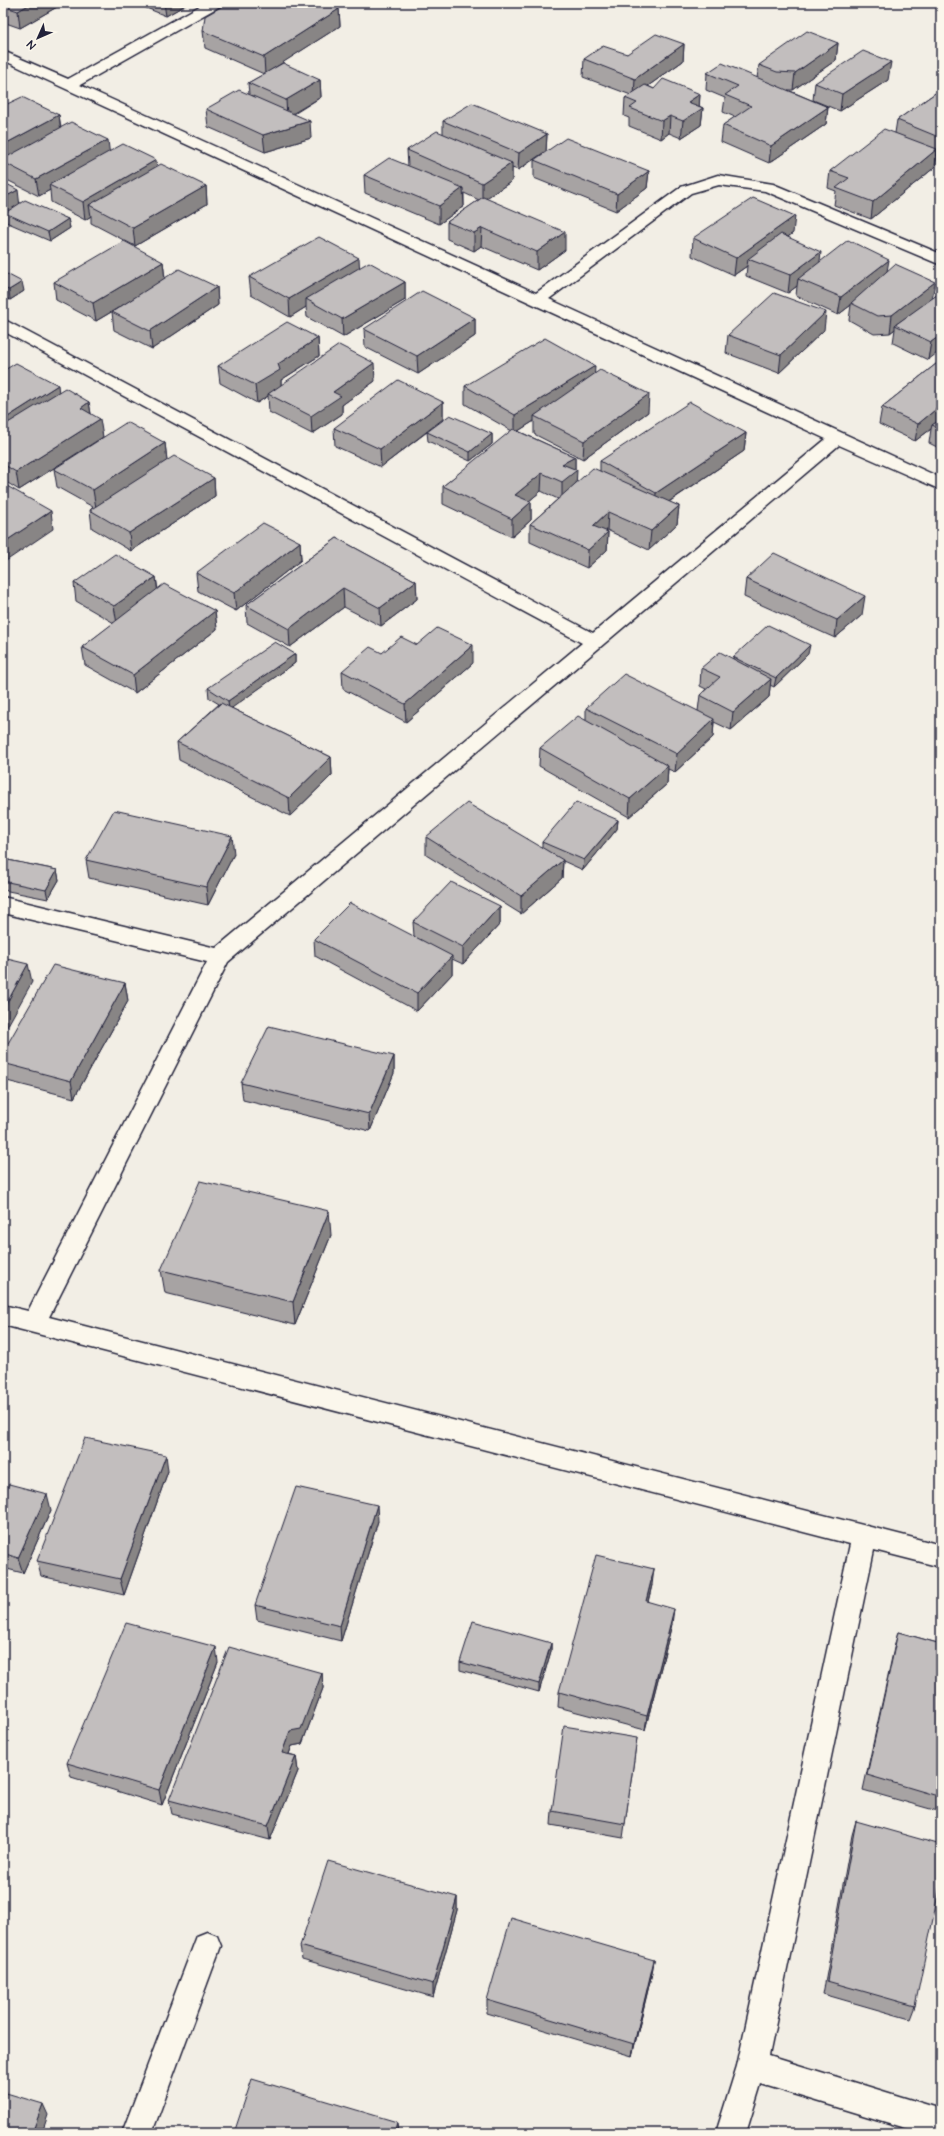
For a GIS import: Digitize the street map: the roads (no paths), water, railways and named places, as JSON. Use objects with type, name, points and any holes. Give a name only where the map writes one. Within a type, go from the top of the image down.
[{"type":"street","points":[[69,85],[215,3]]},
{"type":"street","points":[[3,55],[941,485]]},
{"type":"street","points":[[538,300],[686,190],[718,180],[768,188],[941,260]]},
{"type":"street","points":[[3,324],[595,642]]},
{"type":"street","points":[[34,1323],[220,957],[838,437]]},
{"type":"street","points":[[3,905],[220,957]]},
{"type":"street","points":[[3,1315],[941,1556]]},
{"type":"street","points":[[731,2133],[752,2066],[864,1536]]},
{"type":"street","points":[[137,2133],[207,1946]]},
{"type":"street","points":[[752,2066],[941,2124]]}]
